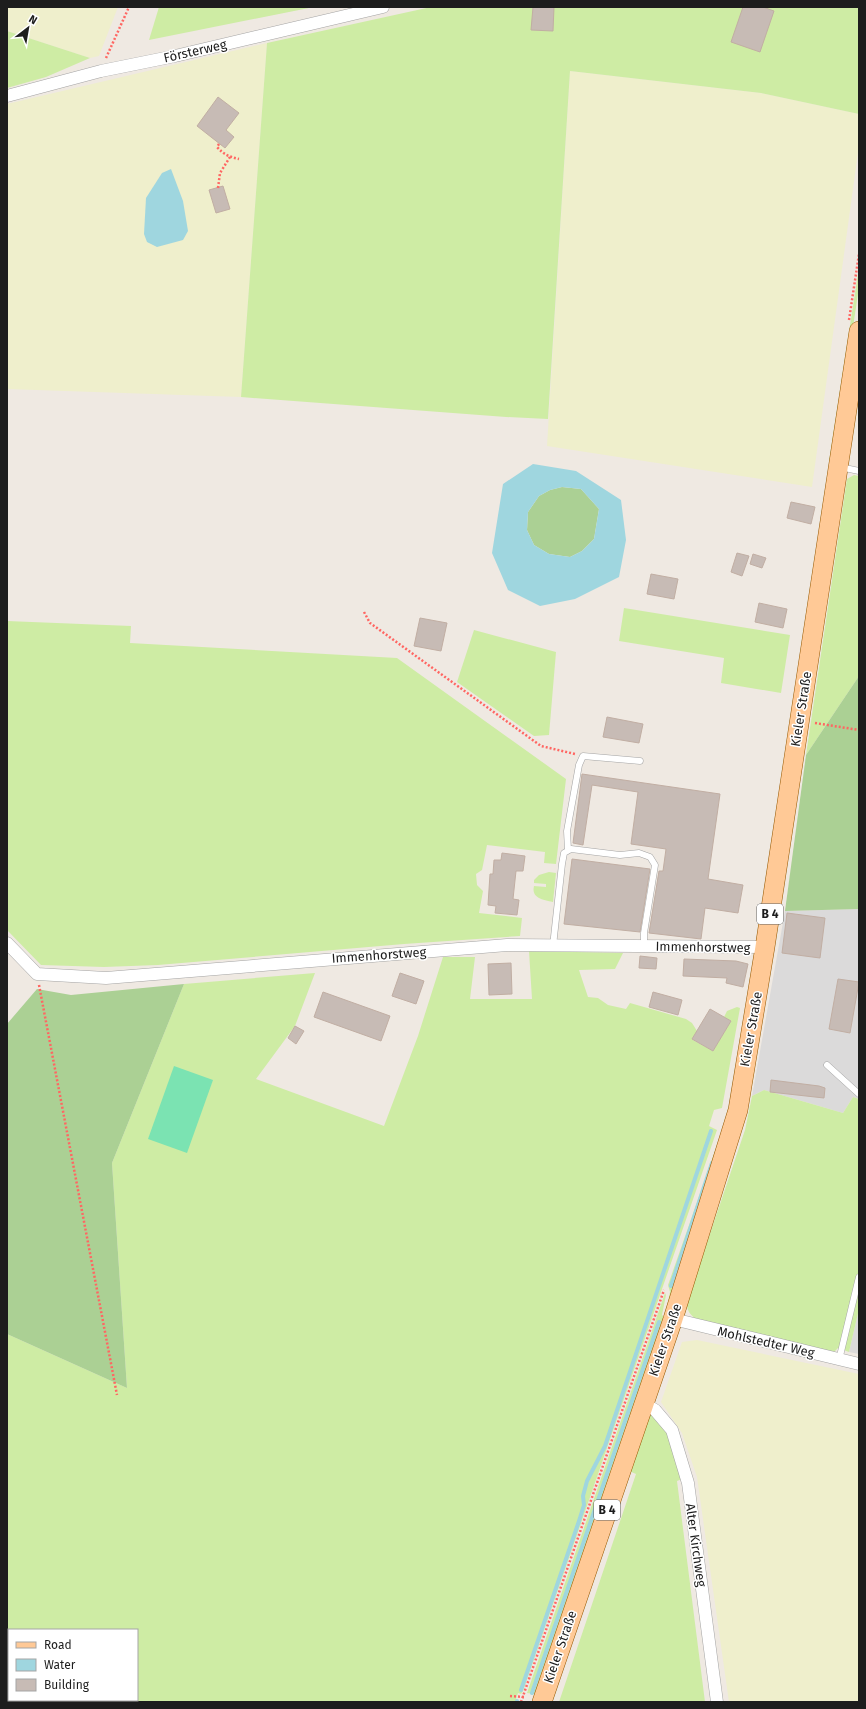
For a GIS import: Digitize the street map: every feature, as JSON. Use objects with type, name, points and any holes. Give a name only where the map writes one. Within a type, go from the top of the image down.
[{"type":"main road","name":"Kieler Straße","points":[[542,1702],[643,1403],[673,1319],[738,1110],[765,947],[859,331]]},
{"type":"street","name":"Försterweg","points":[[7,96],[101,71],[175,56],[383,7]]},
{"type":"street","points":[[7,943],[37,974]]},
{"type":"street","name":"Immenhorstweg","points":[[37,974],[106,978],[507,945],[765,947]]},
{"type":"street","name":"Mohlstedter Weg","points":[[673,1319],[859,1364]]},
{"type":"street","name":"Alter Kirchweg","points":[[643,1403],[655,1410],[672,1430],[688,1483],[717,1702]]},
{"type":"lane","points":[[839,467],[859,471]]},
{"type":"lane","points":[[568,850],[568,831],[578,765],[583,756],[640,761]]},
{"type":"lane","points":[[553,946],[562,864],[564,854],[571,849],[620,855],[639,853],[650,857],[655,865],[644,933],[644,946]]},
{"type":"lane","points":[[827,1065],[859,1094]]},
{"type":"lane","points":[[839,1360],[859,1277]]},
{"type":"path","points":[[101,71],[129,7]]},
{"type":"path","points":[[219,144],[217,147],[222,153],[239,159]]},
{"type":"path","points":[[218,188],[220,173],[230,157]]},
{"type":"path","points":[[364,612],[370,623],[541,746],[583,756]]},
{"type":"path","points":[[799,720],[859,730]]},
{"type":"path","points":[[37,974],[118,1395]]},
{"type":"path","points":[[521,1702],[665,1287]]},
{"type":"shaded area","points":[[859,909],[859,1099],[853,1097],[843,1113],[764,1090],[752,1096],[785,911]]},
{"type":"shaded area","points":[[859,1309],[859,1354],[849,1352]]},
{"type":"green space","points":[[7,7],[118,7],[99,56],[90,58],[7,31]]},
{"type":"green space","points":[[159,7],[314,7],[149,40]]},
{"type":"green space","points":[[431,7],[859,7],[859,114],[761,93],[570,71],[548,419],[241,397],[267,43]]},
{"type":"green space","points":[[7,31],[90,58],[46,77],[7,88]]},
{"type":"green space","points":[[267,43],[241,397],[7,389],[7,104]]},
{"type":"green space","points":[[570,71],[761,93],[859,114],[859,145],[812,487],[547,446]]},
{"type":"green space","points":[[859,267],[859,287],[842,401],[831,461],[829,462]]},
{"type":"green space","points":[[854,475],[859,476],[859,676],[806,755],[847,479]]},
{"type":"green space","points":[[562,487],[581,489],[599,509],[594,539],[582,551],[570,557],[549,554],[534,545],[527,530],[528,512],[539,496],[550,490]]},
{"type":"green space","points":[[624,608],[790,635],[781,693],[721,683],[724,658],[619,641]]},
{"type":"green space","points":[[7,621],[131,626],[130,643],[397,658],[566,779],[556,864],[544,863],[545,852],[487,845],[482,870],[476,874],[477,885],[483,891],[479,913],[522,918],[520,936],[404,944],[158,965],[104,967],[41,965],[7,930]]},
{"type":"green space","points":[[474,630],[556,652],[549,735],[534,736],[457,682]]},
{"type":"green space","points":[[859,676],[859,909],[785,911],[806,755]]},
{"type":"green space","points":[[549,872],[556,873],[553,902],[539,898],[534,893],[534,886],[546,887],[546,884],[534,883],[534,880],[539,875]]},
{"type":"green space","points":[[529,951],[623,953],[615,969],[579,970],[588,997],[598,998],[608,1005],[626,1009],[630,1003],[686,1019],[692,1023],[697,1031],[693,1040],[713,1051],[731,1021],[724,1017],[727,1011],[737,1007],[740,1008],[722,1108],[714,1110],[709,1126],[717,1130],[523,1691],[521,1694],[518,1693],[516,1699],[519,1702],[7,1702],[7,1334],[127,1388],[112,1163],[184,984],[315,973],[295,1026],[256,1079],[384,1126],[418,1036],[443,957],[475,957],[470,999],[532,999]]},
{"type":"green space","points":[[184,984],[112,1163],[127,1388],[7,1334],[7,1024],[37,989],[71,995]]},
{"type":"green space","points":[[174,1066],[213,1080],[187,1153],[148,1139]]},
{"type":"green space","points":[[764,1090],[843,1113],[853,1097],[859,1099],[859,1309],[849,1352],[838,1348],[833,1353],[699,1322],[690,1314],[687,1308],[687,1302],[745,1130],[752,1096]]},
{"type":"green space","points":[[728,1114],[667,1306],[670,1292],[668,1285]]},
{"type":"green space","points":[[665,1293],[666,1295],[662,1315],[664,1317],[537,1691],[534,1694],[527,1693]]},
{"type":"green space","points":[[697,1340],[859,1374],[859,1702],[729,1702],[697,1477],[682,1433],[661,1402],[682,1342]]},
{"type":"green space","points":[[652,1414],[668,1433],[682,1479],[677,1481],[705,1702],[559,1702],[636,1474],[629,1471],[648,1415]]},
{"type":"water","points":[[171,169],[183,201],[188,231],[183,240],[157,247],[147,242],[144,234],[146,198],[162,173]]},
{"type":"water","points":[[533,464],[576,471],[621,500],[626,540],[619,577],[575,599],[540,606],[508,590],[492,553],[503,484]],"holes":[[[562,487],[581,489],[599,509],[594,539],[582,551],[570,557],[549,554],[534,545],[527,530],[528,512],[539,496],[550,490]]]},
{"type":"building","points":[[533,7],[554,7],[553,31],[531,30]]},
{"type":"building","points":[[743,7],[763,7],[774,11],[760,52],[731,42]]},
{"type":"building","points":[[218,97],[239,113],[226,130],[234,137],[225,148],[197,126]]},
{"type":"building","points":[[223,186],[230,209],[216,213],[209,190]]},
{"type":"building","points":[[791,502],[815,507],[811,524],[787,518]]},
{"type":"building","points":[[737,553],[749,556],[742,576],[731,572]]},
{"type":"building","points":[[753,554],[766,558],[762,568],[750,564]]},
{"type":"building","points":[[651,574],[678,579],[674,599],[647,594]]},
{"type":"building","points":[[759,603],[787,609],[783,628],[755,622]]},
{"type":"building","points":[[420,618],[447,623],[441,651],[414,646]]},
{"type":"building","points":[[607,717],[643,724],[639,743],[603,737]]},
{"type":"building","points":[[582,774],[720,794],[708,879],[743,885],[738,913],[705,908],[701,939],[649,933],[659,871],[663,871],[666,849],[631,844],[638,792],[592,785],[583,845],[573,843]]},
{"type":"building","points":[[502,853],[525,856],[523,871],[516,871],[513,899],[519,900],[517,915],[495,913],[496,906],[488,905],[490,874],[493,874],[494,860],[501,860]]},
{"type":"building","points":[[572,859],[650,869],[640,932],[564,924]]},
{"type":"building","points":[[787,913],[825,918],[820,958],[782,953]]},
{"type":"building","points":[[640,956],[657,958],[656,969],[639,968]]},
{"type":"building","points":[[684,959],[736,961],[748,964],[743,987],[726,983],[727,978],[683,976]]},
{"type":"building","points":[[511,963],[512,994],[489,995],[488,964]]},
{"type":"building","points":[[400,973],[424,981],[416,1004],[392,996]]},
{"type":"building","points":[[838,979],[859,982],[850,1033],[829,1029]]},
{"type":"building","points":[[323,992],[390,1016],[381,1041],[314,1017]]},
{"type":"building","points":[[653,992],[682,1000],[678,1015],[649,1007]]},
{"type":"building","points":[[710,1009],[731,1021],[713,1051],[692,1039]]},
{"type":"building","points":[[295,1026],[304,1031],[296,1044],[288,1038]]},
{"type":"building","points":[[771,1080],[825,1088],[824,1098],[770,1092]]},
{"type":"waterway","points":[[521,1690],[579,1521],[584,1505],[583,1496],[587,1481],[605,1446],[711,1131]]},
{"type":"waterway","points":[[671,1286],[712,1163]]},
{"type":"waterway","points":[[532,1693],[659,1322]]}]
